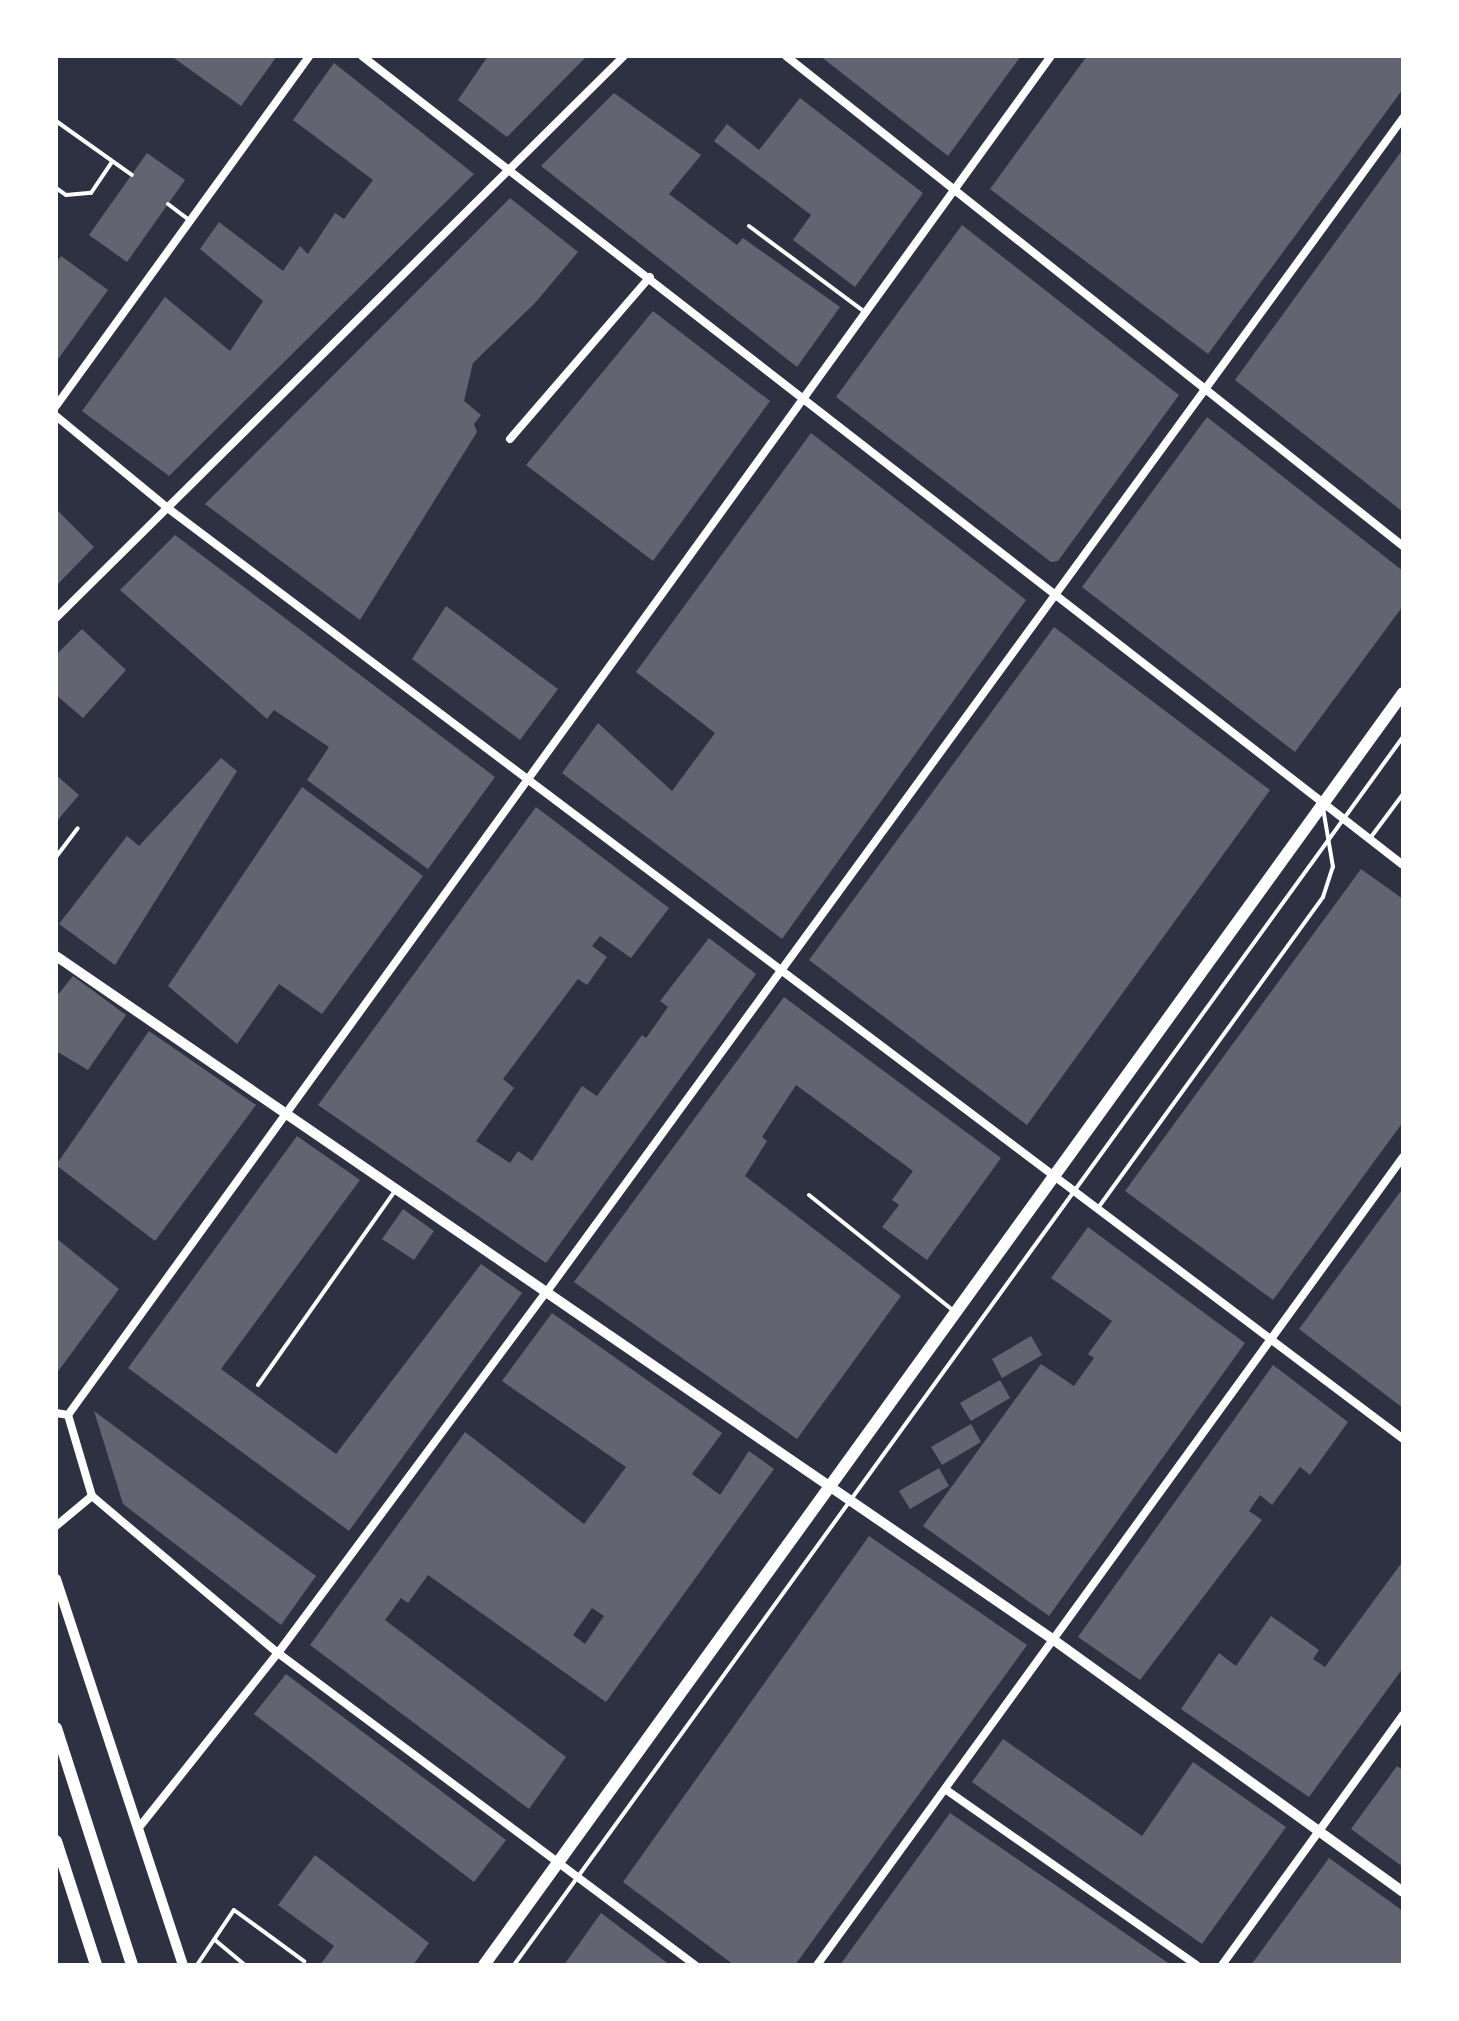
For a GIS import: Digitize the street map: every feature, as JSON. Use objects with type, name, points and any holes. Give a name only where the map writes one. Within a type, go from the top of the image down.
[{"type":"main road","points":[[484,1965],[1403,693]]},
{"type":"main road","points":[[56,1728],[132,1965]]},
{"type":"main road","points":[[56,1841],[96,1965]]},
{"type":"street","points":[[56,406],[309,56]]},
{"type":"street","points":[[362,56],[512,168],[1403,865]]},
{"type":"street","points":[[56,618],[624,56]]},
{"type":"street","points":[[786,56],[1205,393],[1403,546]]},
{"type":"street","points":[[68,1415],[283,1112],[1051,56]]},
{"type":"street","points":[[141,1825],[278,1653],[548,1290],[780,969],[1057,597],[1403,118]]},
{"type":"street","points":[[510,439],[650,277]]},
{"type":"street","points":[[56,416],[169,509],[1403,1439]]},
{"type":"street","points":[[56,956],[548,1290],[1051,1638],[1403,1892]]},
{"type":"street","points":[[817,1965],[1051,1638],[1403,1157]]},
{"type":"street","points":[[56,1413],[68,1415]]},
{"type":"street","points":[[68,1415],[92,1496],[278,1653],[576,1879],[695,1965]]},
{"type":"street","points":[[56,1526],[92,1496]]},
{"type":"street","points":[[56,1579],[141,1825],[183,1965]]},
{"type":"street","points":[[1222,1965],[1403,1715]]},
{"type":"street","points":[[945,1789],[1196,1965]]},
{"type":"lane","points":[[56,121],[132,175]]},
{"type":"lane","points":[[56,188],[66,195],[91,193],[112,162]]},
{"type":"lane","points":[[168,204],[190,221]]},
{"type":"lane","points":[[749,226],[865,312]]},
{"type":"lane","points":[[514,1965],[1403,737]]},
{"type":"lane","points":[[1369,839],[1403,794]]},
{"type":"lane","points":[[1098,1209],[1323,897],[1333,867],[1322,802]]},
{"type":"lane","points":[[56,857],[78,828]]},
{"type":"lane","points":[[258,1385],[396,1189]]},
{"type":"lane","points":[[809,1195],[954,1312]]},
{"type":"lane","points":[[197,1965],[234,1910],[304,1961]]},
{"type":"lane","points":[[215,1940],[245,1965]]},
{"type":"building","points":[[171,56],[277,56],[241,106]]},
{"type":"building","points":[[488,56],[587,56],[507,137],[458,100]]},
{"type":"building","points":[[820,56],[1021,56],[948,156]]},
{"type":"building","points":[[1087,56],[1403,56],[1403,89],[1208,354],[990,189]]},
{"type":"building","points":[[334,63],[474,174],[169,476],[82,411],[165,297],[230,351],[263,301],[200,249],[219,222],[283,271],[300,246],[308,254],[335,213],[344,219],[373,180],[293,120]]},
{"type":"building","points":[[614,93],[701,155],[669,194],[737,245],[743,238],[840,307],[797,367],[541,166]]},
{"type":"building","points":[[800,98],[923,193],[855,287],[793,240],[811,215],[714,141],[727,124],[759,150]]},
{"type":"building","points":[[1403,149],[1403,512],[1235,380]]},
{"type":"building","points":[[147,153],[185,180],[127,262],[89,235]]},
{"type":"building","points":[[510,198],[578,252],[535,303],[473,363],[464,401],[481,415],[474,424],[477,432],[360,620],[205,504]]},
{"type":"building","points":[[962,225],[1179,395],[1058,561],[1051,562],[836,397]]},
{"type":"building","points":[[61,256],[108,290],[56,362],[56,263]]},
{"type":"building","points":[[653,311],[770,401],[653,561],[526,465]]},
{"type":"building","points":[[1207,417],[1403,571],[1403,606],[1295,752],[1082,587]]},
{"type":"building","points":[[811,433],[1026,600],[782,939],[562,773],[598,723],[672,791],[715,733],[636,672]]},
{"type":"building","points":[[56,509],[94,547],[56,586]]},
{"type":"building","points":[[175,535],[495,777],[428,869],[307,780],[329,747],[274,710],[267,719],[120,590]]},
{"type":"building","points":[[446,606],[558,689],[520,740],[412,659]]},
{"type":"building","points":[[1054,627],[1270,790],[1027,1125],[809,960]]},
{"type":"building","points":[[82,629],[126,670],[83,718],[56,695],[56,655]]},
{"type":"building","points":[[221,758],[237,771],[115,965],[59,924],[127,836],[139,846]]},
{"type":"building","points":[[56,775],[79,795],[56,822]]},
{"type":"building","points":[[302,787],[423,876],[322,1014],[279,984],[237,1044],[168,986]]},
{"type":"building","points":[[536,807],[669,908],[631,958],[600,936],[592,946],[607,957],[587,985],[578,979],[503,1079],[514,1088],[476,1141],[510,1163],[518,1151],[532,1161],[582,1086],[597,1096],[642,1035],[646,1038],[668,1007],[660,1001],[709,938],[756,974],[546,1263],[318,1105]]},
{"type":"building","points":[[1361,869],[1403,899],[1403,1122],[1273,1300],[1125,1191]]},
{"type":"building","points":[[73,976],[126,1015],[88,1070],[56,1051],[56,997]]},
{"type":"building","points":[[784,997],[1001,1158],[927,1260],[882,1227],[899,1205],[892,1200],[913,1171],[796,1085],[762,1137],[767,1141],[745,1176],[901,1296],[797,1439],[574,1282]]},
{"type":"building","points":[[149,1031],[256,1105],[155,1241],[56,1165]]},
{"type":"building","points":[[297,1136],[360,1180],[221,1369],[336,1454],[481,1264],[522,1293],[349,1531],[128,1368]]},
{"type":"building","points":[[1403,1188],[1403,1408],[1299,1329]]},
{"type":"building","points":[[403,1209],[434,1231],[414,1260],[382,1239]]},
{"type":"building","points":[[1088,1227],[1245,1343],[1049,1616],[923,1526],[1041,1364],[1074,1386],[1094,1358],[1088,1354],[1112,1321],[1051,1278]]},
{"type":"building","points":[[56,1238],[119,1289],[56,1374]]},
{"type":"building","points":[[552,1313],[722,1433],[692,1474],[720,1495],[749,1451],[774,1469],[606,1702],[428,1575],[408,1603],[401,1598],[385,1620],[566,1757],[529,1809],[310,1645],[465,1432],[584,1524],[626,1467],[502,1381]],"holes":[[[592,1608],[604,1616],[585,1644],[573,1635]]]},
{"type":"building","points":[[1031,1336],[1042,1355],[1002,1378],[992,1359]]},
{"type":"building","points":[[1273,1365],[1348,1422],[1310,1475],[1300,1467],[1272,1505],[1260,1495],[1249,1511],[1262,1520],[1140,1680],[1078,1637]]},
{"type":"building","points":[[1000,1380],[1010,1398],[971,1421],[960,1403]]},
{"type":"building","points":[[94,1411],[316,1576],[281,1625],[123,1504]]},
{"type":"building","points":[[971,1424],[981,1442],[942,1465],[931,1447]]},
{"type":"building","points":[[939,1468],[949,1486],[910,1509],[899,1491]]},
{"type":"building","points":[[869,1536],[1027,1645],[795,1965],[734,1965],[623,1882]]},
{"type":"building","points":[[1403,1561],[1403,1668],[1309,1797],[1181,1709],[1219,1653],[1236,1666],[1271,1616],[1319,1650],[1313,1659],[1325,1667]]},
{"type":"building","points":[[286,1674],[506,1840],[474,1882],[254,1714]]},
{"type":"building","points":[[1003,1739],[1142,1836],[1193,1762],[1286,1827],[1202,1944],[972,1782]]},
{"type":"building","points":[[1397,1766],[1403,1770],[1403,1867],[1351,1829]]},
{"type":"building","points":[[950,1813],[1067,1893],[1171,1965],[840,1965]]},
{"type":"building","points":[[315,1855],[429,1943],[413,1965],[320,1965],[334,1946],[278,1905]]},
{"type":"building","points":[[1329,1858],[1403,1911],[1403,1965],[1251,1965]]},
{"type":"building","points":[[601,1913],[650,1950],[670,1965],[564,1965]]}]
